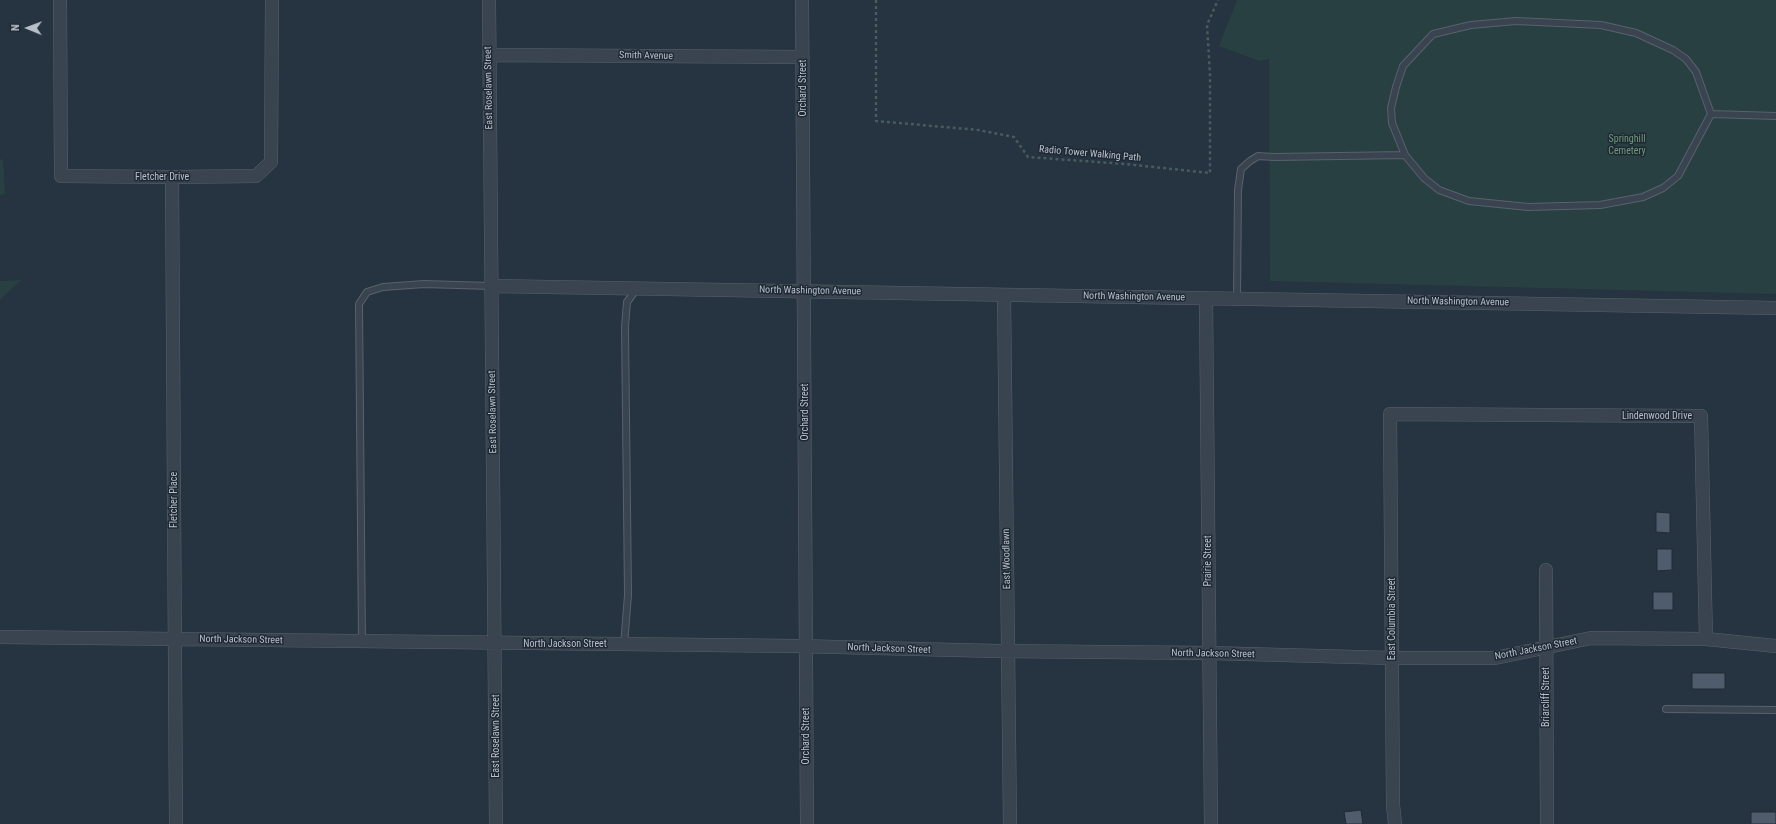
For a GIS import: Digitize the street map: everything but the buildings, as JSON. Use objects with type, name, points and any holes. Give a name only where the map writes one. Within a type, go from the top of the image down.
[{"type":"street","name":"Fletcher Drive","points":[[60,0],[61,176],[172,177],[256,176],[271,162],[272,0]]},
{"type":"street","name":"East Roselawn Street","points":[[488,0],[496,824]]},
{"type":"street","name":"Orchard Street","points":[[802,0],[806,824]]},
{"type":"street","name":"Smith Avenue","points":[[489,54],[803,57]]},
{"type":"street","name":"Fletcher Place","points":[[172,177],[176,824]]},
{"type":"street","name":"North Washington Avenue","points":[[491,286],[804,290],[1004,295],[1776,308]]},
{"type":"street","name":"East Woodlawn","points":[[1004,295],[1010,824]]},
{"type":"street","name":"Prairie Street","points":[[1206,298],[1211,824]]},
{"type":"street","name":"Lindenwood Drive","points":[[1390,414],[1701,416],[1706,639]]},
{"type":"street","name":"East Columbia Street","points":[[1390,414],[1392,805],[1395,824]]},
{"type":"street","name":"Briarcliff Street","points":[[1546,570],[1547,824]]},
{"type":"street","name":"North Jackson Street","points":[[0,637],[495,644],[806,646],[1008,652],[1209,653],[1392,658],[1495,658],[1591,638],[1706,639],[1776,646]]},
{"type":"lane","points":[[1516,20],[1601,25],[1636,33],[1674,50],[1686,59],[1696,72],[1711,114],[1678,176],[1663,188],[1643,197],[1600,205],[1528,207],[1468,200],[1439,190],[1424,178],[1404,156],[1392,122],[1391,108],[1403,66],[1433,34],[1471,25],[1516,20]]},
{"type":"lane","points":[[1711,114],[1776,116]]},
{"type":"lane","points":[[1236,299],[1238,190],[1241,169],[1250,161],[1258,156],[1404,156]]},
{"type":"lane","points":[[362,642],[359,304],[367,292],[383,287],[424,284],[491,286]]},
{"type":"lane","points":[[624,645],[628,595],[625,327],[627,302],[637,288]]},
{"type":"lane","points":[[1666,709],[1776,710]]},
{"type":"path","name":"Radio Tower Walking Path","points":[[876,0],[876,121],[978,130],[1014,137],[1028,157],[1125,164],[1210,173],[1210,74],[1207,25],[1218,0]]},
{"type":"green space","name":"Springhill Cemetery","points":[[1237,0],[1776,0],[1776,294],[1270,281],[1269,59],[1259,61],[1219,46]]},
{"type":"green space","points":[[0,159],[3,160],[5,194],[0,195]]},
{"type":"green space","points":[[21,280],[0,300],[0,281]]}]
